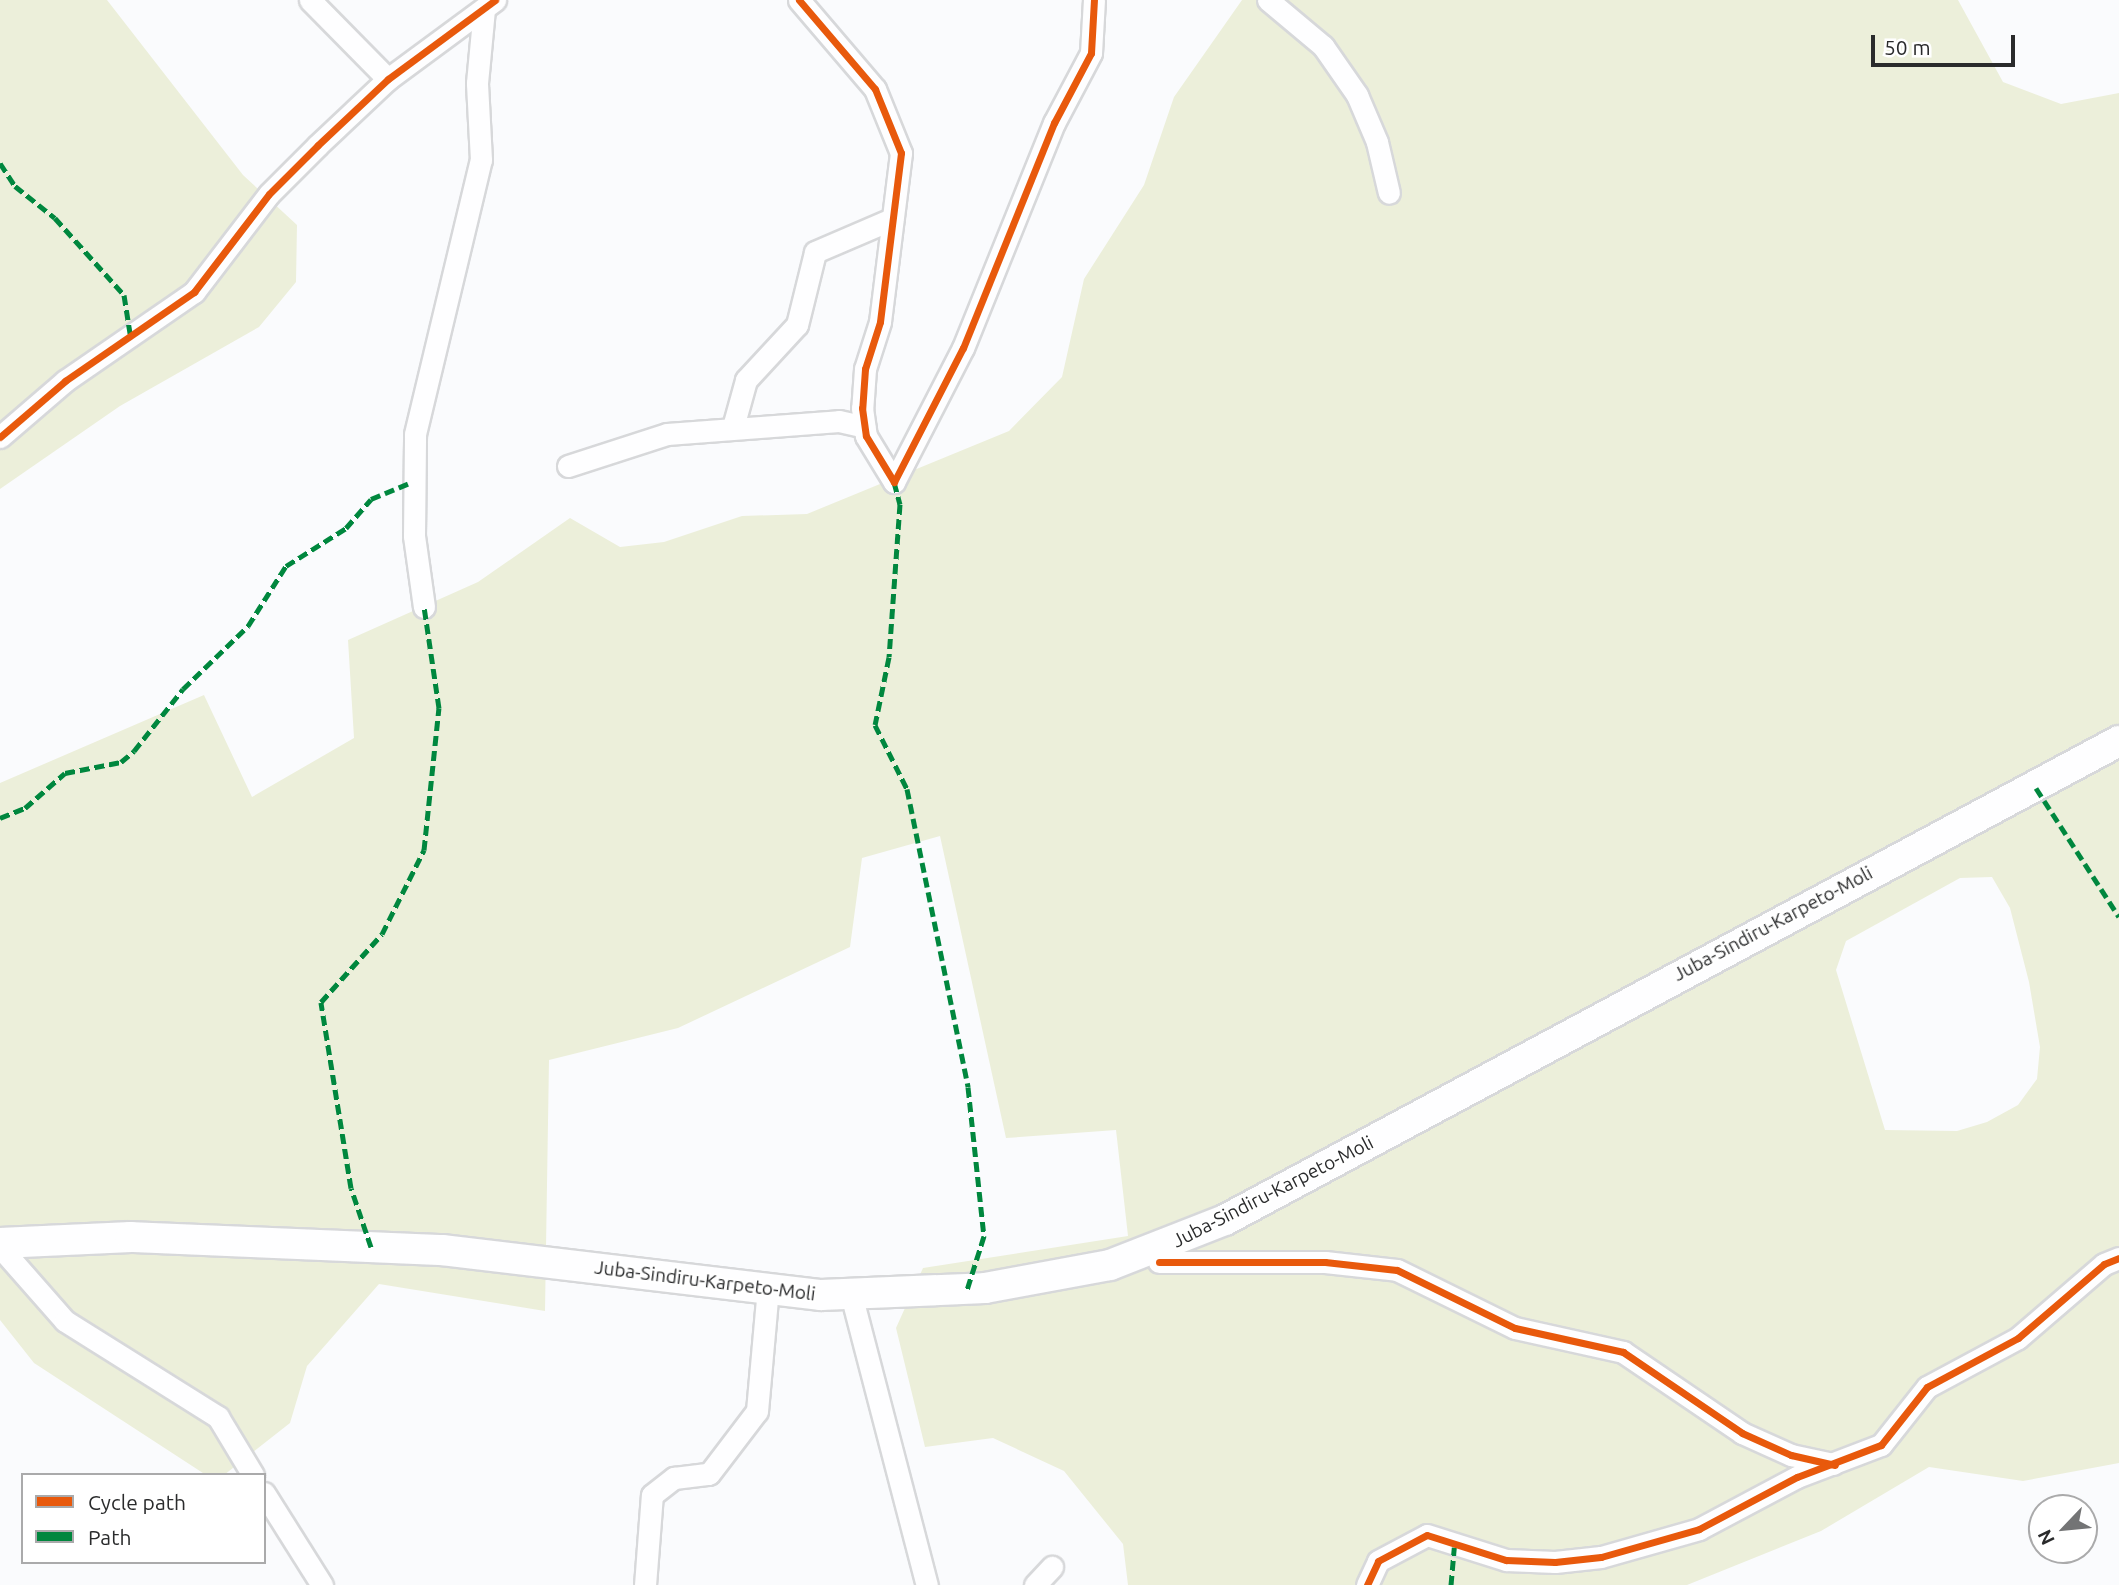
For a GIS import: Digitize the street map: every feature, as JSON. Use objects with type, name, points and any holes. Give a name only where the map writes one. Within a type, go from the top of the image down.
[{"type":"main road","name":"Juba-Sindiru-Karpeto-Moli","points":[[0,1245],[131,1237],[430,1250],[768,1288],[851,1294],[985,1289],[1164,1248],[2119,741]]},
{"type":"street","points":[[310,0],[388,79]]},
{"type":"street","points":[[799,0],[875,89],[893,126],[901,153],[880,322],[865,369],[864,427],[894,482],[963,348],[1054,123],[1091,53],[1094,0]]},
{"type":"street","points":[[1268,0],[1323,46],[1357,96],[1377,142],[1389,194]]},
{"type":"street","points":[[0,437],[65,381],[194,292],[270,194],[388,79],[489,4]]},
{"type":"street","points":[[424,607],[414,536],[415,434],[481,160],[477,83],[489,4]]},
{"type":"street","points":[[733,427],[746,380],[797,325],[815,252],[892,219]]},
{"type":"street","points":[[568,466],[645,437],[733,427],[839,421],[864,427]]},
{"type":"street","points":[[0,1245],[65,1321],[218,1417],[252,1473]]},
{"type":"street","points":[[1367,1585],[1378,1561],[1416,1537],[1506,1560],[1601,1557],[1699,1529],[1797,1477],[1835,1465],[1881,1445],[1927,1387],[2018,1338],[2104,1264],[2119,1258]]},
{"type":"street","points":[[1159,1262],[1325,1262],[1396,1270],[1515,1328],[1623,1352],[1742,1433],[1791,1455],[1835,1465]]},
{"type":"street","points":[[646,1585],[652,1495],[674,1478],[709,1474],[757,1411],[768,1288]]},
{"type":"street","points":[[851,1294],[927,1585]]},
{"type":"street","points":[[266,1496],[322,1585]]},
{"type":"street","points":[[1035,1585],[1052,1567]]},
{"type":"green space","points":[[0,0],[107,0],[243,175],[297,225],[296,282],[259,327],[120,406],[0,489]]},
{"type":"green space","points":[[1242,0],[1958,0],[2003,82],[2061,104],[2119,93],[2119,1463],[2023,1481],[1929,1467],[1821,1531],[1687,1585],[1128,1585],[1123,1544],[1064,1471],[993,1438],[925,1447],[896,1328],[923,1268],[1128,1236],[1116,1130],[1006,1138],[940,836],[862,858],[850,947],[678,1028],[549,1060],[545,1311],[379,1284],[307,1366],[290,1423],[227,1473],[203,1473],[34,1363],[0,1320],[0,783],[204,695],[252,797],[354,738],[348,640],[478,582],[570,518],[620,547],[664,542],[742,516],[807,514],[1009,431],[1062,377],[1084,279],[1144,185],[1174,97]],"holes":[[[1992,877],[2010,908],[2029,982],[2040,1047],[2037,1079],[2018,1105],[1987,1122],[1957,1131],[1885,1130],[1836,970],[1846,941],[1960,878]]]},
{"type":"marked path","points":[[0,163],[15,186],[55,218],[124,295],[130,334]]},
{"type":"marked path","points":[[0,818],[25,808],[65,773],[121,762],[134,751],[183,689],[248,626],[286,566],[346,528],[371,499],[412,482]]},
{"type":"marked path","points":[[894,482],[900,504],[889,657],[875,725],[907,789],[968,1087],[984,1236],[967,1290]]},
{"type":"marked path","points":[[371,1247],[351,1188],[321,1002],[382,934],[424,850],[439,708],[424,607]]},
{"type":"marked path","points":[[2036,788],[2119,917]]},
{"type":"marked path","points":[[1451,1585],[1454,1547]]},
{"type":"cycle path","points":[[0,437],[65,381],[194,292],[269,194],[318,145],[388,79],[495,0]]},
{"type":"cycle path","points":[[799,0],[875,89],[901,153],[880,322],[865,369],[862,408],[866,436],[894,482],[963,348],[1054,123],[1091,53],[1094,0]]},
{"type":"cycle path","points":[[1367,1585],[1378,1561],[1427,1535],[1506,1560],[1555,1562],[1601,1557],[1699,1529],[1797,1477],[1881,1445],[1927,1387],[2018,1338],[2104,1264],[2119,1258]]},
{"type":"cycle path","points":[[1159,1262],[1325,1262],[1397,1270],[1515,1328],[1623,1352],[1742,1433],[1791,1455],[1835,1465]]}]
